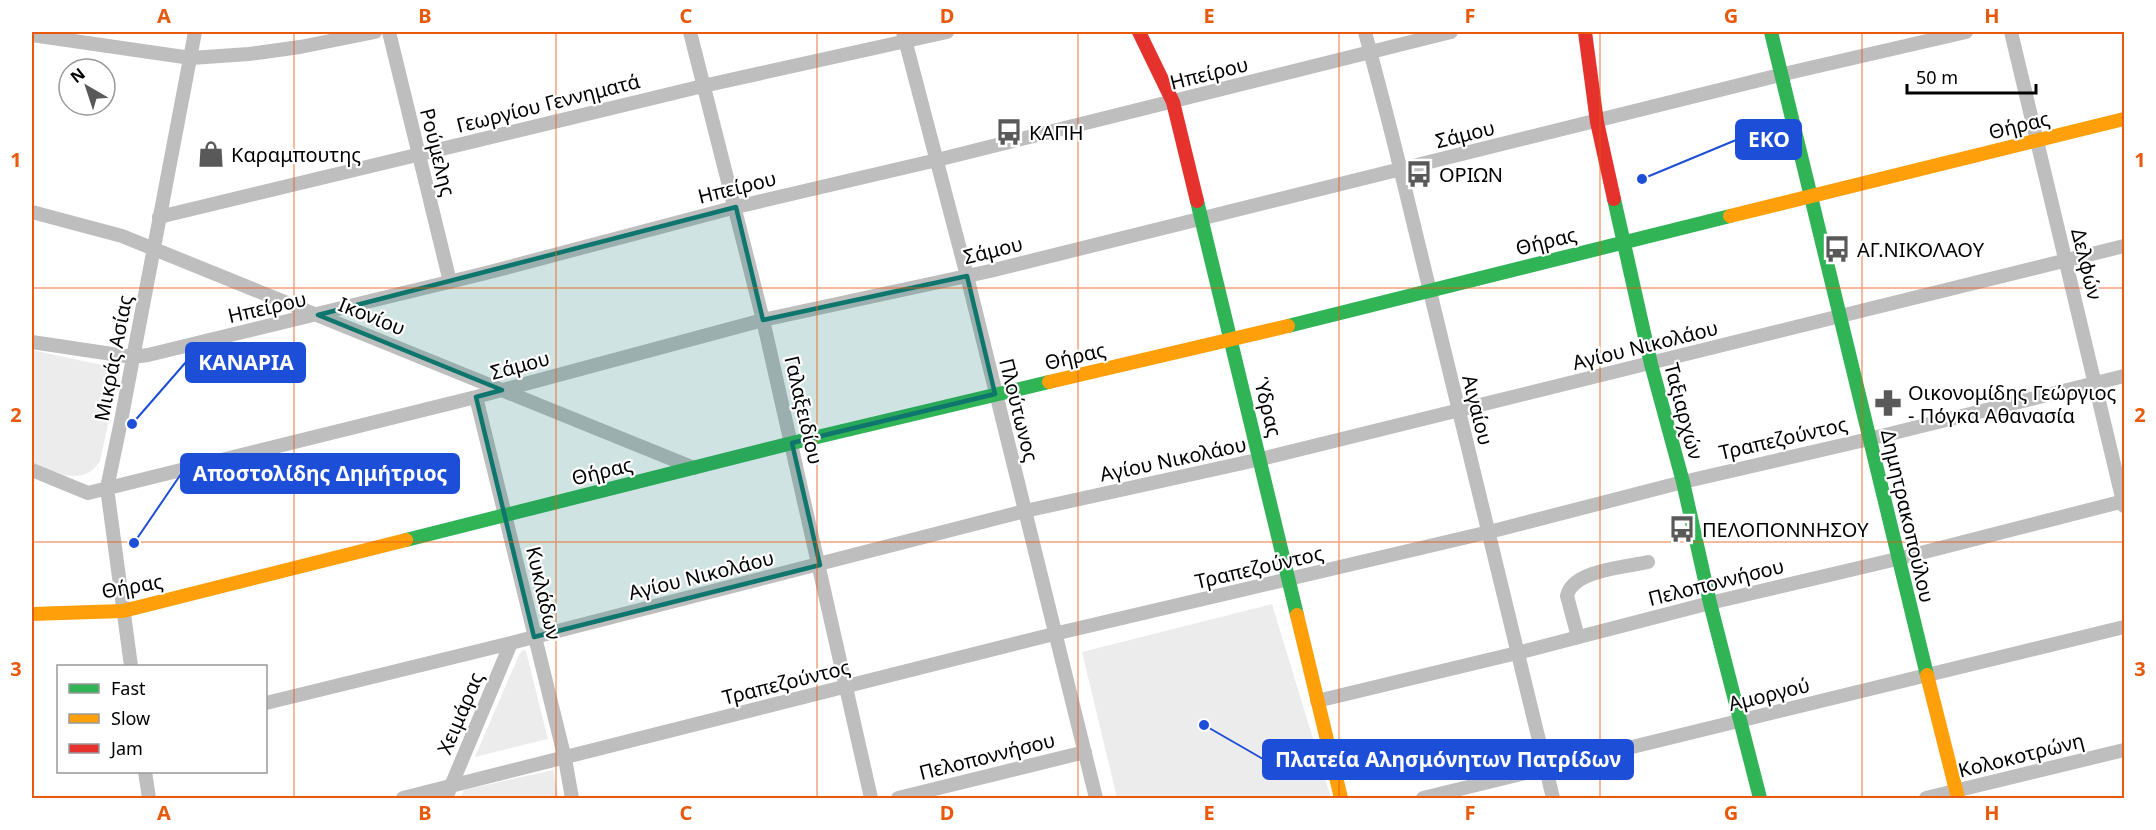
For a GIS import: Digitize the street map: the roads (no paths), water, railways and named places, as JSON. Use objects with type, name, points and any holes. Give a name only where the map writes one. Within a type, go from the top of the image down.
[{"type":"street","name":"Μικράς Ασίας","points":[[131,665],[107,488],[195,32]]},
{"type":"street","points":[[32,35],[191,58],[249,54],[300,47],[375,32]]},
{"type":"street","name":"Ρούμελης","points":[[389,32],[450,282]]},
{"type":"street","name":"Γαλαξειδίου","points":[[690,32],[763,320],[871,798]]},
{"type":"street","name":"Γεωργίου Γεννηματά","points":[[159,217],[904,36],[947,32]]},
{"type":"street","name":"Ύδρας","points":[[1138,32],[1173,102],[1341,798]]},
{"type":"street","name":"Αιγαίου","points":[[1365,32],[1401,170],[1457,410],[1553,798]]},
{"type":"street","name":"Ηπείρου","points":[[32,342],[132,357],[318,315],[736,207],[937,160],[1451,32]]},
{"type":"street","name":"Ταξιαρχών","points":[[1585,32],[1598,122],[1623,242],[1651,364],[1683,482],[1710,603],[1760,798]]},
{"type":"street","name":"Δημητρακοπούλου","points":[[1771,32],[1841,317],[1897,559],[1957,795]]},
{"type":"street","name":"Σάμου","points":[[32,470],[88,493],[476,397],[763,320],[967,276],[1781,75],[1966,32]]},
{"type":"street","name":"Δελφών","points":[[2011,32],[2124,502]]},
{"type":"street","name":"Πλούτωνος","points":[[904,36],[967,276],[1096,798]]},
{"type":"street","name":"Θήρας","points":[[32,614],[123,611],[792,443],[1231,340],[2124,119]]},
{"type":"street","name":"Ικονίου","points":[[32,213],[122,236],[694,468]]},
{"type":"street","name":"Αγίου Νικολάου","points":[[267,703],[820,565],[1024,511],[1261,459],[2124,246]]},
{"type":"street","name":"Τραπεζούντος","points":[[403,798],[448,793],[565,759],[1054,634],[1489,532],[1683,482],[2124,376]]},
{"type":"street","name":"Κυκλάδων","points":[[476,397],[565,759],[572,798]]},
{"type":"street","name":"Πελοποννήσου","points":[[1317,701],[2124,502]]},
{"type":"street","points":[[1578,637],[1567,596],[1568,590],[1575,582],[1586,576],[1648,562]]},
{"type":"street","name":"Αμοργού","points":[[1423,798],[2124,627]]},
{"type":"street","name":"Χειμάρας","points":[[448,793],[511,643]]},
{"type":"street","name":"Κολοκοτρώνη","points":[[1926,798],[1957,795],[2124,750]]},
{"type":"street","name":"Πελοποννήσου","points":[[898,798],[1085,752]]},
{"type":"street","points":[[145,773],[149,798]]},
{"type":"place","name":"ΚΑΠΗ","points":[[1009,132]]},
{"type":"place","name":"Καραμπουτης","points":[[211,154]]},
{"type":"place","name":"ΟΡΙΩΝ","points":[[1419,174]]},
{"type":"place","name":"EKO","points":[[1642,179]]},
{"type":"place","name":"ΑΓ.ΝΙΚΟΛΑΟΥ","points":[[1837,249]]},
{"type":"place","name":"Οικονομίδης Γεώργιος - Πόγκα Αθανασία","points":[[1888,403]]},
{"type":"place","name":"ΚΑΝΑΡΙΑ","points":[[132,424]]},
{"type":"place","name":"ΠΕΛΟΠΟΝΝΗΣΟΥ","points":[[1682,529]]},
{"type":"place","name":"Αποστολίδης Δημήτριος","points":[[134,543]]},
{"type":"place","name":"Πλατεία Αλησμόνητων Πατρίδων","points":[[1204,725]]}]
